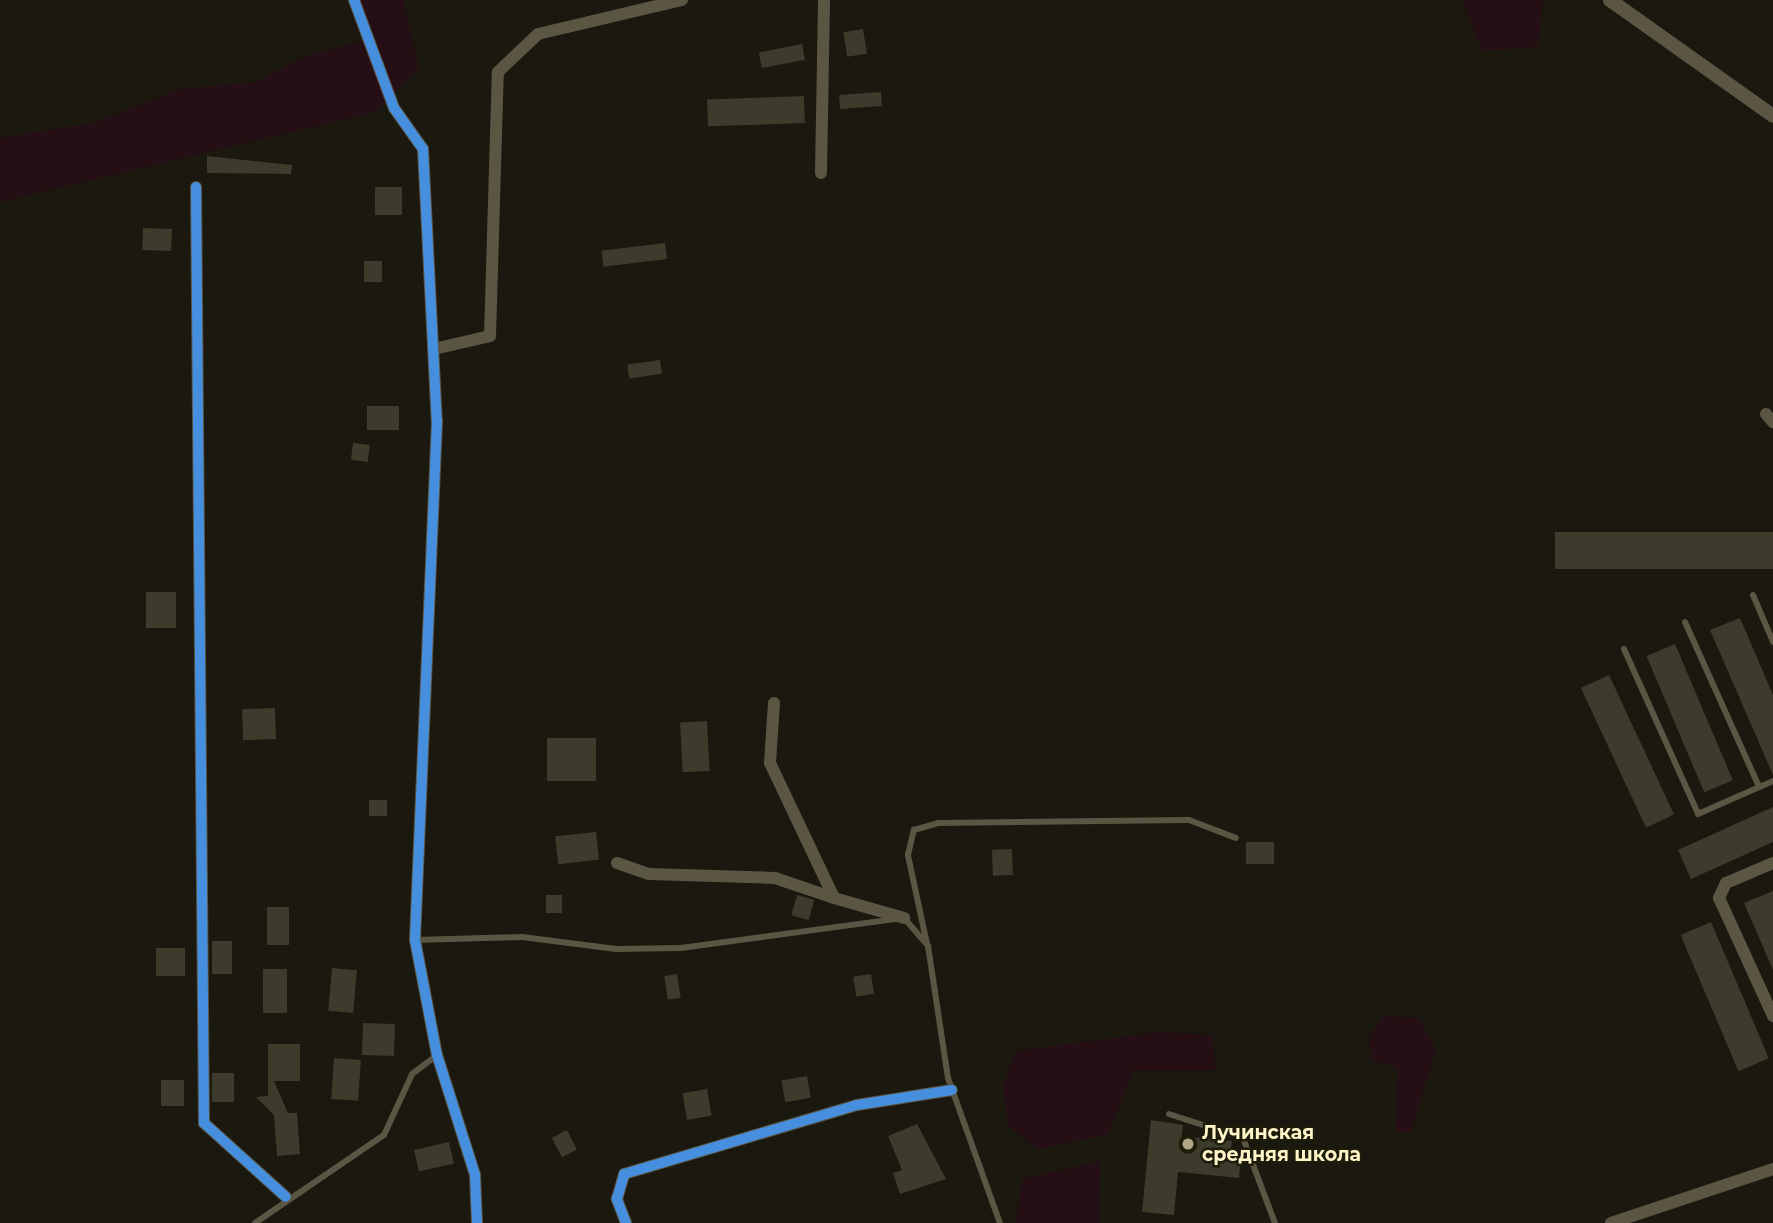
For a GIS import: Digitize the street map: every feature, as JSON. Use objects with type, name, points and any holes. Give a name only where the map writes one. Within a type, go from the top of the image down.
[{"type":"street","points":[[354,0],[394,108],[423,149],[438,421],[415,940],[437,1055],[475,1175],[478,1223]]},
{"type":"street","points":[[434,349],[490,336],[498,72],[538,34],[672,0],[682,0]]},
{"type":"street","points":[[821,173],[824,0]]},
{"type":"street","points":[[1610,0],[1773,117]]},
{"type":"street","points":[[196,187],[204,1123],[286,1197]]},
{"type":"street","points":[[774,703],[770,763],[834,898]]},
{"type":"street","points":[[617,863],[649,874],[775,878],[904,918]]},
{"type":"street","points":[[1773,863],[1727,883],[1719,898],[1773,1016]]},
{"type":"street","points":[[625,1223],[617,1199],[624,1174],[857,1105],[952,1090]]},
{"type":"street","points":[[1611,1223],[1773,1169]]},
{"type":"lane","points":[[1752,595],[1773,642]]},
{"type":"lane","points":[[1685,622],[1759,788]]},
{"type":"lane","points":[[1624,649],[1698,814],[1773,781]]},
{"type":"lane","points":[[1000,1223],[952,1090],[928,946],[908,855],[914,830],[938,823],[1189,820],[1236,838]]},
{"type":"lane","points":[[415,940],[522,937],[616,949],[681,948],[904,918],[928,946]]},
{"type":"lane","points":[[255,1223],[286,1197],[334,1172],[384,1135],[412,1074],[437,1055]]},
{"type":"lane","points":[[1169,1114],[1243,1138],[1275,1223]]},
{"type":"shaded area","points":[[359,0],[403,0],[419,68],[375,112],[0,202],[0,138],[94,123],[180,89],[255,82],[303,57],[368,39]]},
{"type":"shaded area","points":[[1462,0],[1543,0],[1538,47],[1482,51]]},
{"type":"shaded area","points":[[1383,1016],[1419,1018],[1436,1049],[1411,1132],[1396,1133],[1398,1067],[1372,1061],[1369,1037]]},
{"type":"shaded area","points":[[1159,1032],[1212,1035],[1216,1070],[1134,1070],[1107,1135],[1038,1149],[1008,1126],[1003,1085],[1017,1051]]},
{"type":"shaded area","points":[[1100,1161],[1099,1223],[1015,1223],[1023,1179]]},
{"type":"building","points":[[863,29],[867,54],[847,57],[843,32]]},
{"type":"building","points":[[802,44],[805,60],[762,68],[759,52]]},
{"type":"building","points":[[881,92],[882,106],[840,109],[839,95]]},
{"type":"building","points":[[804,96],[805,123],[708,126],[707,99]]},
{"type":"building","points":[[207,156],[292,165],[291,174],[207,173]]},
{"type":"building","points":[[375,187],[402,187],[402,215],[375,215]]},
{"type":"building","points":[[143,228],[172,229],[171,251],[142,250]]},
{"type":"building","points":[[665,243],[667,259],[603,267],[601,251]]},
{"type":"building","points":[[364,261],[382,261],[382,282],[364,282]]},
{"type":"building","points":[[660,360],[662,374],[629,378],[627,365]]},
{"type":"building","points":[[367,406],[399,406],[399,430],[367,430]]},
{"type":"building","points":[[353,443],[370,445],[368,462],[351,460]]},
{"type":"building","points":[[1555,532],[1773,532],[1773,569],[1555,569]]},
{"type":"building","points":[[146,592],[176,592],[176,628],[146,628]]},
{"type":"building","points":[[1740,618],[1773,695],[1773,775],[1710,630]]},
{"type":"building","points":[[1675,644],[1733,780],[1704,792],[1646,656]]},
{"type":"building","points":[[1609,675],[1674,815],[1646,828],[1581,688]]},
{"type":"building","points":[[275,708],[276,739],[243,740],[242,709]]},
{"type":"building","points":[[707,721],[710,771],[683,772],[680,722]]},
{"type":"building","points":[[547,738],[596,738],[596,781],[547,781]]},
{"type":"building","points":[[369,800],[387,800],[387,816],[369,816]]},
{"type":"building","points":[[1773,807],[1773,842],[1691,879],[1678,850]]},
{"type":"building","points":[[596,832],[599,860],[558,864],[555,836]]},
{"type":"building","points":[[1246,842],[1274,842],[1274,864],[1246,864]]},
{"type":"building","points":[[1012,849],[1013,875],[993,876],[992,850]]},
{"type":"building","points":[[1773,891],[1773,970],[1744,903]]},
{"type":"building","points":[[546,895],[562,895],[562,913],[546,913]]},
{"type":"building","points":[[797,895],[814,900],[809,920],[791,915]]},
{"type":"building","points":[[267,907],[289,907],[289,945],[267,945]]},
{"type":"building","points":[[1711,922],[1769,1058],[1738,1071],[1681,935]]},
{"type":"building","points":[[212,941],[232,941],[232,974],[212,974]]},
{"type":"building","points":[[156,948],[185,948],[185,976],[156,976]]},
{"type":"building","points":[[332,968],[357,970],[353,1013],[328,1011]]},
{"type":"building","points":[[263,969],[287,969],[287,1013],[263,1013]]},
{"type":"building","points":[[677,974],[681,998],[668,1000],[664,976]]},
{"type":"building","points":[[871,974],[874,994],[856,997],[853,977]]},
{"type":"building","points":[[363,1023],[395,1024],[394,1056],[362,1055]]},
{"type":"building","points":[[268,1044],[300,1044],[300,1081],[274,1081],[288,1113],[297,1113],[300,1154],[277,1156],[274,1115],[256,1097],[268,1096]]},
{"type":"building","points":[[334,1058],[361,1060],[358,1101],[331,1099]]},
{"type":"building","points":[[212,1073],[234,1073],[234,1102],[212,1102]]},
{"type":"building","points":[[807,1076],[811,1098],[785,1102],[781,1081]]},
{"type":"building","points":[[161,1080],[184,1080],[184,1106],[161,1106]]},
{"type":"building","points":[[707,1089],[712,1116],[687,1120],[682,1093]]},
{"type":"building","points":[[1151,1120],[1183,1125],[1182,1136],[1232,1141],[1231,1153],[1241,1155],[1239,1178],[1178,1172],[1174,1215],[1142,1212]]},
{"type":"building","points":[[917,1124],[946,1179],[900,1194],[893,1173],[902,1170],[888,1136]]},
{"type":"building","points":[[567,1130],[577,1150],[562,1157],[552,1138]]},
{"type":"building","points":[[449,1142],[454,1163],[419,1172],[414,1150]]},
{"type":"cycle path","points":[[354,0],[394,108],[423,149],[437,421],[415,940],[437,1055],[475,1175],[477,1223]]},
{"type":"cycle path","points":[[196,187],[204,1123],[286,1197]]},
{"type":"cycle path","points":[[626,1223],[617,1199],[624,1174],[857,1105],[952,1090]]},
{"type":"place","name":"Лучинская средняя школа","points":[[1188,1144]]}]
